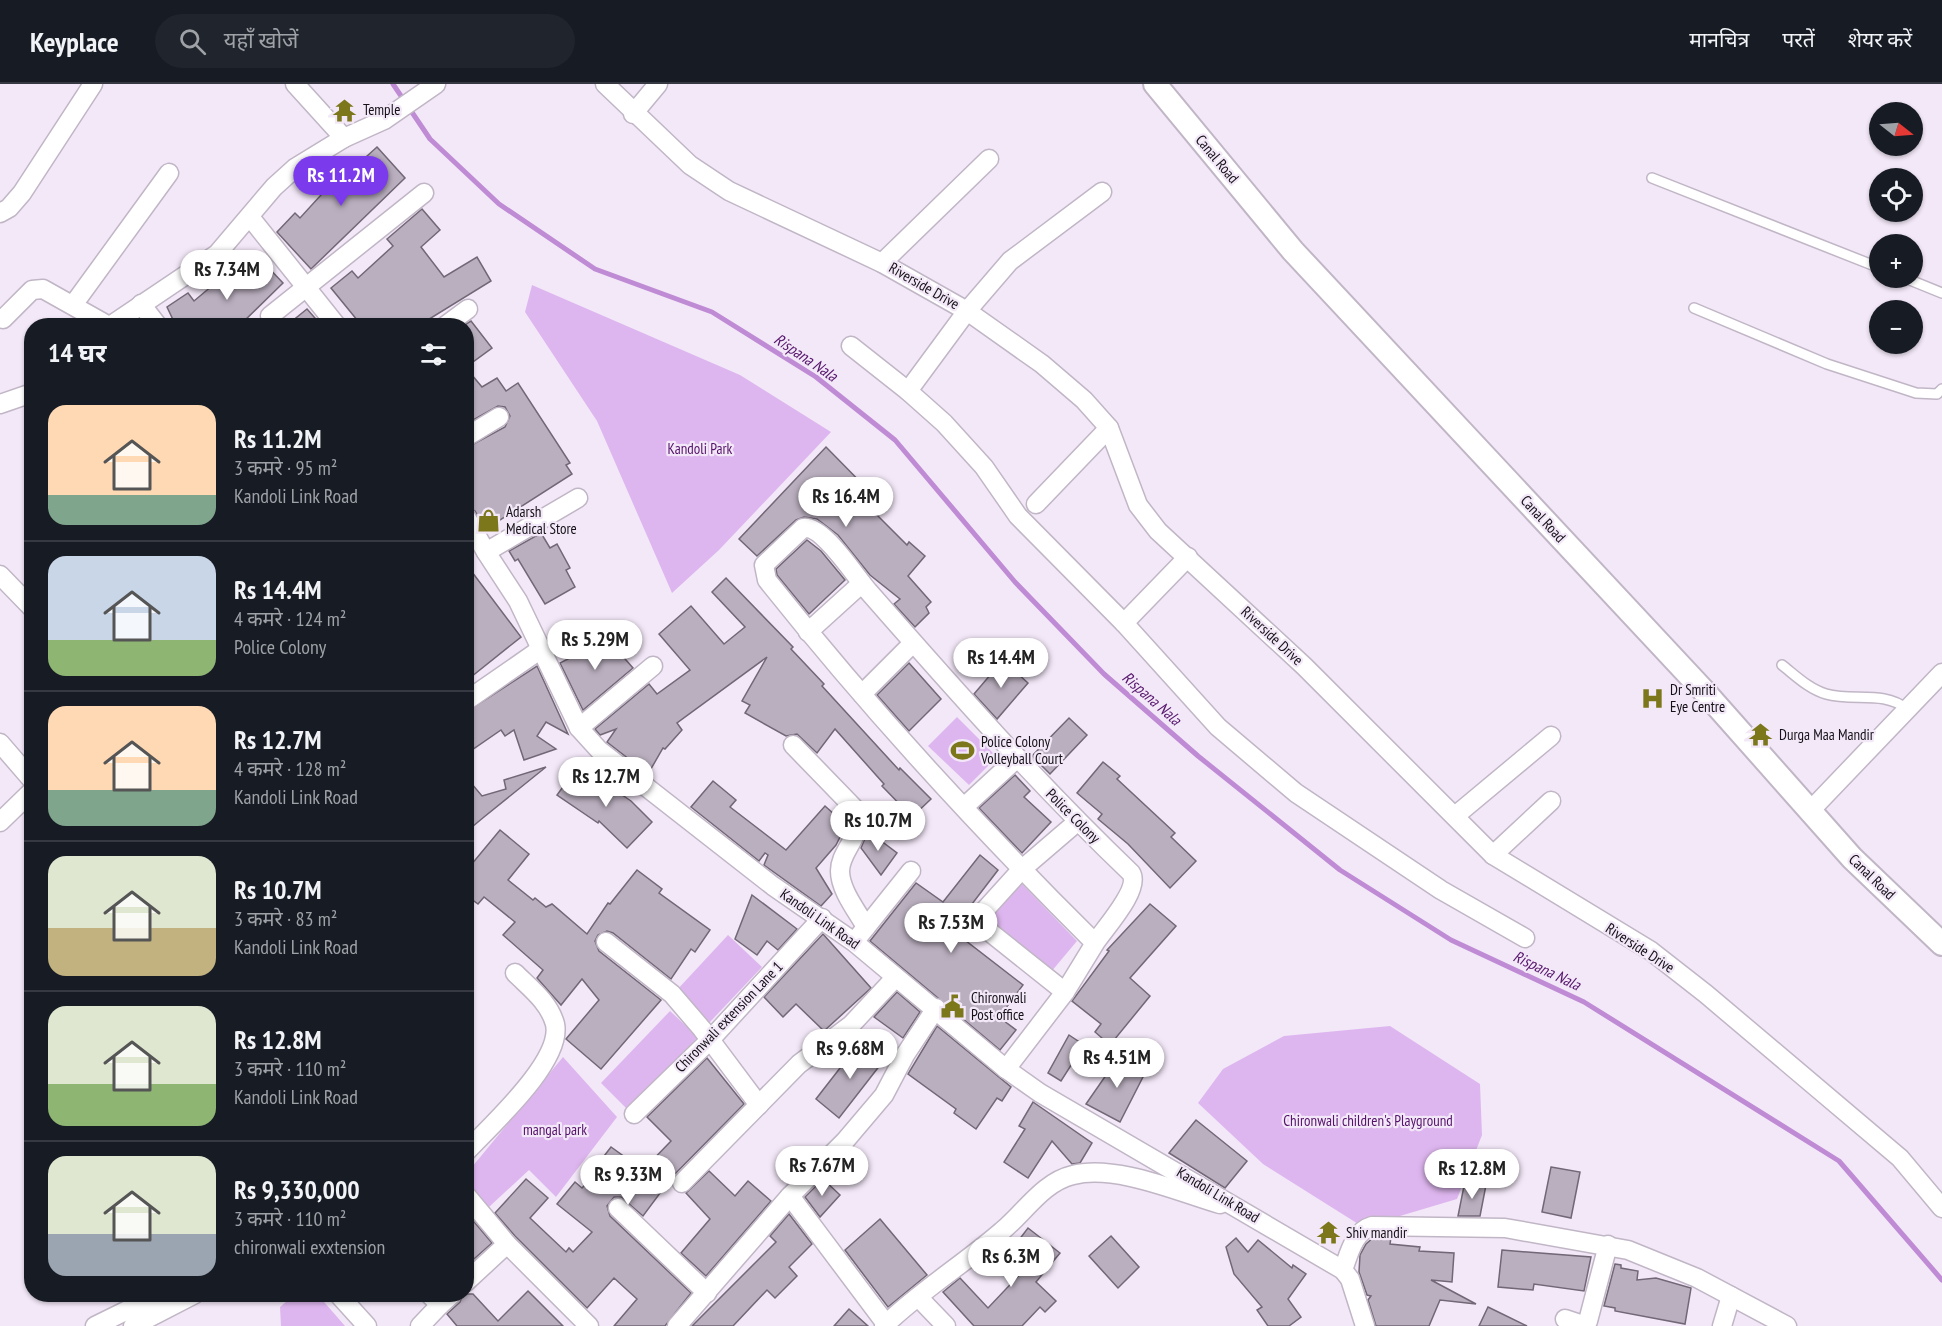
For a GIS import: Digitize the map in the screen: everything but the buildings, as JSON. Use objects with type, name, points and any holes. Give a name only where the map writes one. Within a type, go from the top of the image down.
[{"type":"street","points":[[0,213],[9,208],[22,193],[93,84]]},
{"type":"street","points":[[295,84],[344,138]]},
{"type":"street","name":"Riverside Drive","points":[[605,84],[633,114],[690,165],[729,191],[882,262],[967,311],[1042,364],[1084,400],[1109,428],[1137,505],[1158,531],[1304,666],[1492,855],[1660,958],[1856,1119],[1939,1197]]},
{"type":"street","points":[[633,114],[658,84]]},
{"type":"street","name":"Canal Road","points":[[1155,84],[1293,251],[1703,690],[1852,858],[1942,944]]},
{"type":"street","points":[[121,318],[218,254],[274,187],[295,168],[344,138],[384,120],[435,85]]},
{"type":"street","points":[[882,262],[989,159]]},
{"type":"street","points":[[74,305],[169,173]]},
{"type":"street","points":[[908,391],[967,311],[1010,261],[1102,192]]},
{"type":"street","points":[[270,316],[424,193]]},
{"type":"street","points":[[250,217],[331,318]]},
{"type":"street","points":[[3,320],[32,290],[43,289],[96,318]]},
{"type":"street","points":[[141,304],[152,318]]},
{"type":"street","points":[[456,318],[468,309]]},
{"type":"street","points":[[851,346],[944,423],[984,467],[1018,516],[1124,623],[1218,727],[1296,793],[1441,890],[1526,938]]},
{"type":"street","points":[[0,404],[24,396]]},
{"type":"street","points":[[474,432],[499,417]]},
{"type":"street","points":[[1036,504],[1109,428]]},
{"type":"street","points":[[486,552],[578,498]]},
{"type":"street","name":"Police Colony","points":[[808,632],[767,580],[763,570],[764,565],[803,528],[811,528],[821,533],[861,584],[1016,759],[1134,878],[1130,894],[1095,943]]},
{"type":"street","name":"Kandoli Link Road","points":[[474,536],[518,601],[579,728],[599,750],[745,865],[822,918],[860,935],[895,978],[936,1008],[1006,1069],[1040,1093],[1343,1270]]},
{"type":"street","points":[[1124,623],[1188,557]]},
{"type":"street","points":[[0,575],[24,600]]},
{"type":"street","points":[[861,584],[808,632],[1022,870],[1095,943],[1065,992],[1006,1069]]},
{"type":"street","points":[[862,694],[914,643]]},
{"type":"street","points":[[474,695],[541,649]]},
{"type":"street","points":[[579,728],[653,666]]},
{"type":"street","points":[[1809,812],[1942,673]]},
{"type":"street","points":[[1455,816],[1551,736]]},
{"type":"street","points":[[0,743],[24,771]]},
{"type":"street","points":[[792,745],[859,813],[858,833],[842,861],[840,872],[860,935]]},
{"type":"street","points":[[964,807],[1016,759]]},
{"type":"street","points":[[0,822],[24,799]]},
{"type":"street","points":[[1492,855],[1551,801]]},
{"type":"street","points":[[1065,992],[982,925],[983,912],[1022,870],[1077,822]]},
{"type":"street","points":[[860,935],[910,871]]},
{"type":"street","name":"Chironwali extension Lane 1","points":[[634,1114],[710,1040],[822,918]]},
{"type":"street","points":[[606,942],[672,994],[759,1105]]},
{"type":"street","points":[[474,1143],[531,1081],[550,1054],[554,1040],[555,1026],[545,1002],[515,973]]},
{"type":"street","points":[[682,1183],[799,1064],[851,1025],[895,978]]},
{"type":"street","points":[[677,1326],[790,1196],[845,1141],[884,1095],[905,1055],[936,1008]]},
{"type":"street","points":[[790,1196],[885,1325],[1003,1231],[1050,1185],[1072,1175],[1093,1173],[1126,1178],[1248,1213]]},
{"type":"street","points":[[474,1205],[507,1244],[589,1326]]},
{"type":"street","points":[[618,1208],[707,1293]]},
{"type":"street","points":[[1365,1326],[1350,1279],[1343,1270],[1359,1234],[1364,1228],[1372,1226],[1505,1228],[1608,1245],[1628,1250],[1731,1296],[1787,1326]]},
{"type":"street","points":[[474,1275],[507,1244]]},
{"type":"street","points":[[1565,1319],[1583,1325],[1588,1321],[1608,1245]]},
{"type":"street","points":[[1722,1326],[1731,1296]]},
{"type":"street","points":[[918,1297],[946,1326]]},
{"type":"street","points":[[95,1326],[144,1302]]},
{"type":"street","points":[[133,1326],[180,1302]]},
{"type":"street","points":[[345,1302],[367,1326]]},
{"type":"street","points":[[420,1326],[437,1302]]},
{"type":"lane","points":[[1652,178],[1869,264]]},
{"type":"lane","points":[[1923,285],[1942,293]]},
{"type":"lane","points":[[1694,308],[1827,364],[1916,393],[1937,394],[1942,389]]},
{"type":"lane","points":[[1782,665],[1810,687],[1823,693],[1846,697],[1890,698],[1907,709]]},
{"type":"green space","name":"Kandoli Park","points":[[532,285],[740,375],[831,432],[719,550],[672,593],[597,421],[525,312]]},
{"type":"green space","name":"Police Colony Volleyball Court","points":[[957,717],[997,757],[969,785],[928,746]]},
{"type":"green space","points":[[1021,883],[1077,941],[1051,972],[987,923]]},
{"type":"green space","points":[[728,935],[762,967],[709,1023],[676,991]]},
{"type":"green space","points":[[670,1011],[698,1037],[628,1110],[601,1083]]},
{"type":"green space","name":"Chironwali children's Playground","points":[[1390,1026],[1480,1084],[1482,1135],[1457,1199],[1363,1227],[1263,1164],[1198,1103],[1223,1069],[1284,1036]]},
{"type":"green space","name":"mangal park","points":[[563,1057],[617,1117],[556,1197],[529,1170],[489,1207],[474,1191],[474,1165]]},
{"type":"green space","points":[[286,1302],[324,1302],[345,1326],[281,1326],[280,1307]]},
{"type":"waterway","name":"Rispana Nala","points":[[393,84],[430,139],[499,204],[595,269],[712,312],[816,377],[895,440],[1015,582],[1104,674],[1198,756],[1340,870],[1451,940],[1584,1002],[1839,1161],[1942,1280]]},
{"type":"place","name":"Temple","points":[[345,110]]},
{"type":"place","name":"Adarsh Medical Store","points":[[488,521]]},
{"type":"place","name":"Dr Smriti Eye Centre","points":[[1652,699]]},
{"type":"place","name":"Durga Maa Mandir","points":[[1761,735]]},
{"type":"place","name":"Police Colony Volleyball Court","points":[[963,751]]},
{"type":"place","name":"Chironwali Post office","points":[[953,1007]]},
{"type":"place","name":"Shiv mandir","points":[[1328,1233]]}]
